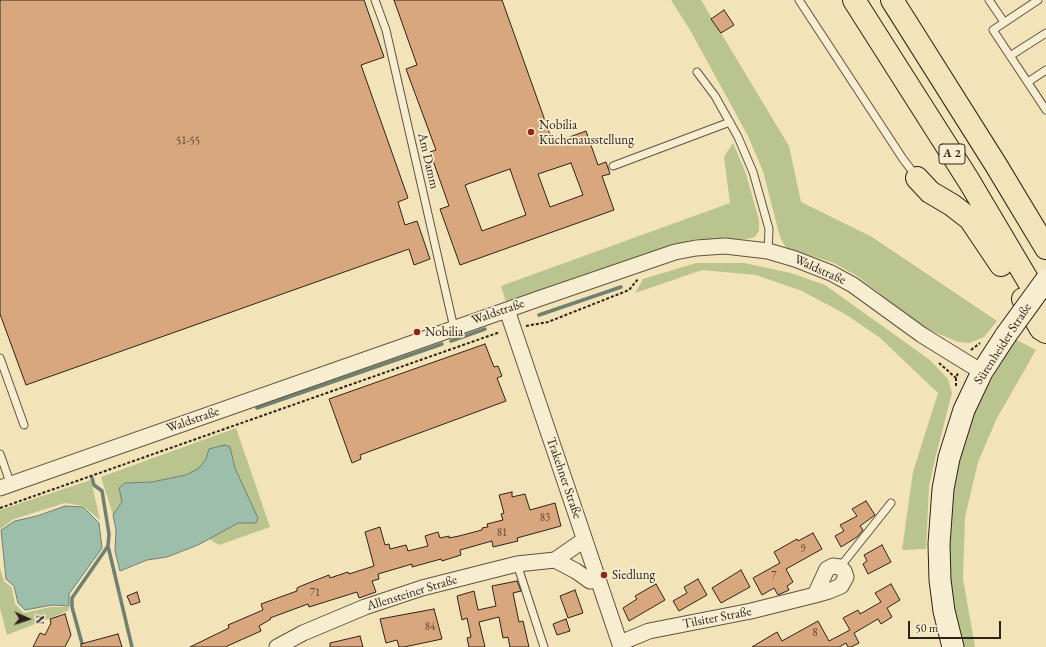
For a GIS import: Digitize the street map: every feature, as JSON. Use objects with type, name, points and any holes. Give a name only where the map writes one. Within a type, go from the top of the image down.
[{"type":"highway","name":"A 2","points":[[854,0],[969,181],[1046,311]]},
{"type":"highway","name":"A 2","points":[[892,0],[1040,230],[1046,248]]},
{"type":"highway","points":[[918,178],[930,192],[952,205],[970,219],[987,241],[1041,329],[1046,332]]},
{"type":"main road","name":"Sürenheider Straße","points":[[953,647],[944,611],[940,580],[939,544],[943,489],[955,435],[964,410],[982,372],[1006,335],[1046,280]]},
{"type":"street","name":"Waldstraße","points":[[5,486],[675,252],[725,246],[768,251],[795,258],[831,273],[853,285],[922,335],[982,372]]},
{"type":"street","name":"Trakehner Straße","points":[[507,310],[620,645]]},
{"type":"street","name":"Allensteiner Straße","points":[[277,647],[304,633],[386,600],[422,588],[516,564],[554,560],[584,540]]},
{"type":"street","points":[[554,560],[576,571],[590,581],[598,580]]},
{"type":"street","name":"Tilsiter Straße","points":[[620,645],[649,631],[751,611],[815,595],[841,586],[846,577],[844,571],[840,567]]},
{"type":"lane","name":"Am Damm","points":[[375,0],[386,30],[454,328]]},
{"type":"lane","points":[[799,0],[903,159],[918,178]]},
{"type":"lane","points":[[989,0],[1004,22]]},
{"type":"lane","points":[[1038,0],[993,30],[1045,106]]},
{"type":"lane","points":[[1010,56],[1046,33]]},
{"type":"lane","points":[[1028,82],[1046,70]]},
{"type":"lane","points":[[697,72],[715,96],[730,122],[753,172],[769,229],[768,251]]},
{"type":"lane","points":[[613,166],[730,122]]},
{"type":"lane","points":[[0,358],[24,425]]},
{"type":"lane","points":[[0,454],[5,486]]},
{"type":"lane","points":[[840,567],[891,503]]},
{"type":"lane","points":[[516,564],[544,647]]},
{"type":"path","points":[[0,508],[442,352],[513,328],[548,322],[587,308],[629,290],[641,276]]},
{"type":"path","points":[[938,362],[956,378]]},
{"type":"green space","points":[[671,0],[701,0],[789,146],[801,202],[872,237],[997,321],[984,337],[969,343],[958,342],[925,328],[857,276],[834,263],[786,248],[780,237],[763,171],[748,136],[690,30]]},
{"type":"green space","points":[[733,143],[746,174],[759,220],[759,230],[755,237],[746,239],[697,239],[672,245],[506,302],[501,286],[730,203],[724,157]]},
{"type":"green space","points":[[696,263],[744,263],[791,273],[825,285],[930,360],[948,379],[952,393],[929,486],[926,549],[902,550],[913,472],[938,393],[879,337],[845,314],[802,291],[756,275],[702,270],[635,293],[643,279]]},
{"type":"green space","points":[[1015,339],[1036,350],[997,418],[978,462],[965,517],[963,579],[975,647],[963,647],[957,628],[949,578],[948,545],[953,488],[959,460],[975,411]]},
{"type":"green space","points":[[236,428],[270,527],[219,545],[209,539],[238,523],[256,523],[258,518],[235,468],[230,447],[206,459],[199,468],[186,475],[152,482],[125,483],[119,488],[122,502],[113,515],[101,477]]},
{"type":"green space","points":[[91,480],[100,520],[83,506],[65,503],[14,519],[0,529],[0,510]]},
{"type":"green space","points":[[0,568],[4,581],[12,588],[15,604],[24,613],[51,607],[69,607],[68,611],[7,635],[0,608]]},
{"type":"shaded area","points":[[225,445],[230,447],[235,468],[258,518],[256,523],[238,523],[198,545],[167,557],[147,560],[120,571],[115,551],[116,530],[113,515],[122,502],[119,488],[125,483],[152,482],[186,475],[199,468],[206,459],[209,449]]},
{"type":"shaded area","points":[[65,506],[83,507],[99,523],[102,548],[69,594],[69,606],[52,605],[25,610],[18,603],[14,586],[6,579],[1,530],[15,521],[37,516]]},
{"type":"building","points":[[0,0],[364,0],[384,57],[361,65],[408,198],[398,202],[405,225],[417,221],[430,259],[414,265],[409,249],[26,385],[0,314]]},
{"type":"building","points":[[394,0],[502,0],[553,143],[586,131],[598,165],[606,162],[610,174],[602,176],[614,210],[460,265],[440,209],[449,206],[430,152],[436,150],[406,69],[417,65]],"holes":[[[571,163],[583,195],[550,207],[538,174]],[[510,169],[526,215],[482,231],[465,185]]]},
{"type":"building","points":[[724,10],[734,25],[721,33],[711,19]]},
{"type":"building","points":[[485,344],[494,367],[498,366],[502,376],[497,378],[506,401],[360,455],[361,459],[352,463],[329,399]]},
{"type":"building","points":[[512,492],[512,497],[525,494],[530,510],[555,503],[561,526],[517,538],[518,541],[493,547],[492,541],[460,550],[461,555],[442,561],[441,559],[412,567],[412,564],[378,574],[379,579],[372,581],[376,592],[359,598],[357,592],[309,607],[308,604],[270,618],[271,619],[259,626],[261,631],[225,647],[190,647],[229,628],[228,625],[263,610],[261,604],[297,591],[297,588],[301,586],[329,575],[330,578],[374,566],[365,532],[380,527],[385,545],[389,544],[390,549],[406,545],[408,551],[428,546],[425,536],[438,532],[440,538],[459,536],[482,530],[482,528],[488,527],[487,524],[503,520],[501,514],[504,513],[499,495]]},
{"type":"building","points":[[866,501],[875,515],[860,526],[863,530],[857,537],[841,547],[835,536],[844,531],[840,525],[857,516],[852,509]]},
{"type":"building","points":[[813,533],[822,549],[786,569],[793,582],[787,586],[789,590],[778,595],[774,588],[762,595],[753,578],[780,563],[774,552],[797,539],[798,541]]},
{"type":"building","points":[[882,545],[891,562],[868,574],[863,564],[867,561],[864,555]]},
{"type":"building","points":[[741,570],[750,587],[721,603],[712,588]]},
{"type":"building","points":[[698,579],[707,595],[679,611],[673,601],[687,593],[684,587]]},
{"type":"building","points":[[517,581],[521,591],[513,593],[519,622],[523,621],[529,647],[510,647],[508,637],[503,638],[499,617],[479,622],[485,647],[469,647],[467,638],[471,637],[467,618],[462,620],[457,596],[474,591],[478,610],[496,606],[492,586]]},
{"type":"building","points":[[656,584],[665,600],[629,621],[623,608],[637,599],[635,596]]},
{"type":"building","points":[[891,584],[900,600],[887,608],[892,617],[881,624],[878,619],[854,633],[859,643],[851,647],[848,647],[846,643],[839,647],[752,647],[777,632],[782,641],[818,621],[829,641],[850,630],[843,618],[858,610],[860,614],[881,602],[875,593]]},
{"type":"building","points":[[575,590],[583,613],[568,618],[560,596]]},
{"type":"building","points":[[137,592],[140,602],[131,605],[127,596]]},
{"type":"building","points":[[434,609],[442,639],[404,647],[399,647],[397,640],[386,643],[380,619]]},
{"type":"building","points":[[65,614],[71,635],[65,647],[33,647],[40,633],[45,635],[51,623],[50,619]]},
{"type":"building","points":[[566,619],[570,631],[557,635],[553,624]]},
{"type":"building","points":[[118,634],[122,647],[81,647],[81,644]]},
{"type":"building","points":[[360,636],[363,647],[330,647],[330,643]]},
{"type":"waterway","points":[[539,315],[621,287]]},
{"type":"waterway","points":[[451,341],[485,329]]},
{"type":"waterway","points":[[257,408],[442,344]]},
{"type":"waterway","points":[[83,647],[72,607],[72,598],[108,546],[109,534],[102,491],[94,485],[92,478]]},
{"type":"waterway","points":[[108,546],[132,647]]},
{"type":"place","name":"Nobilia Küchenausstellung","points":[[531,132]]},
{"type":"place","name":"Nobilia","points":[[417,332]]},
{"type":"place","name":"Siedlung","points":[[604,575]]}]
